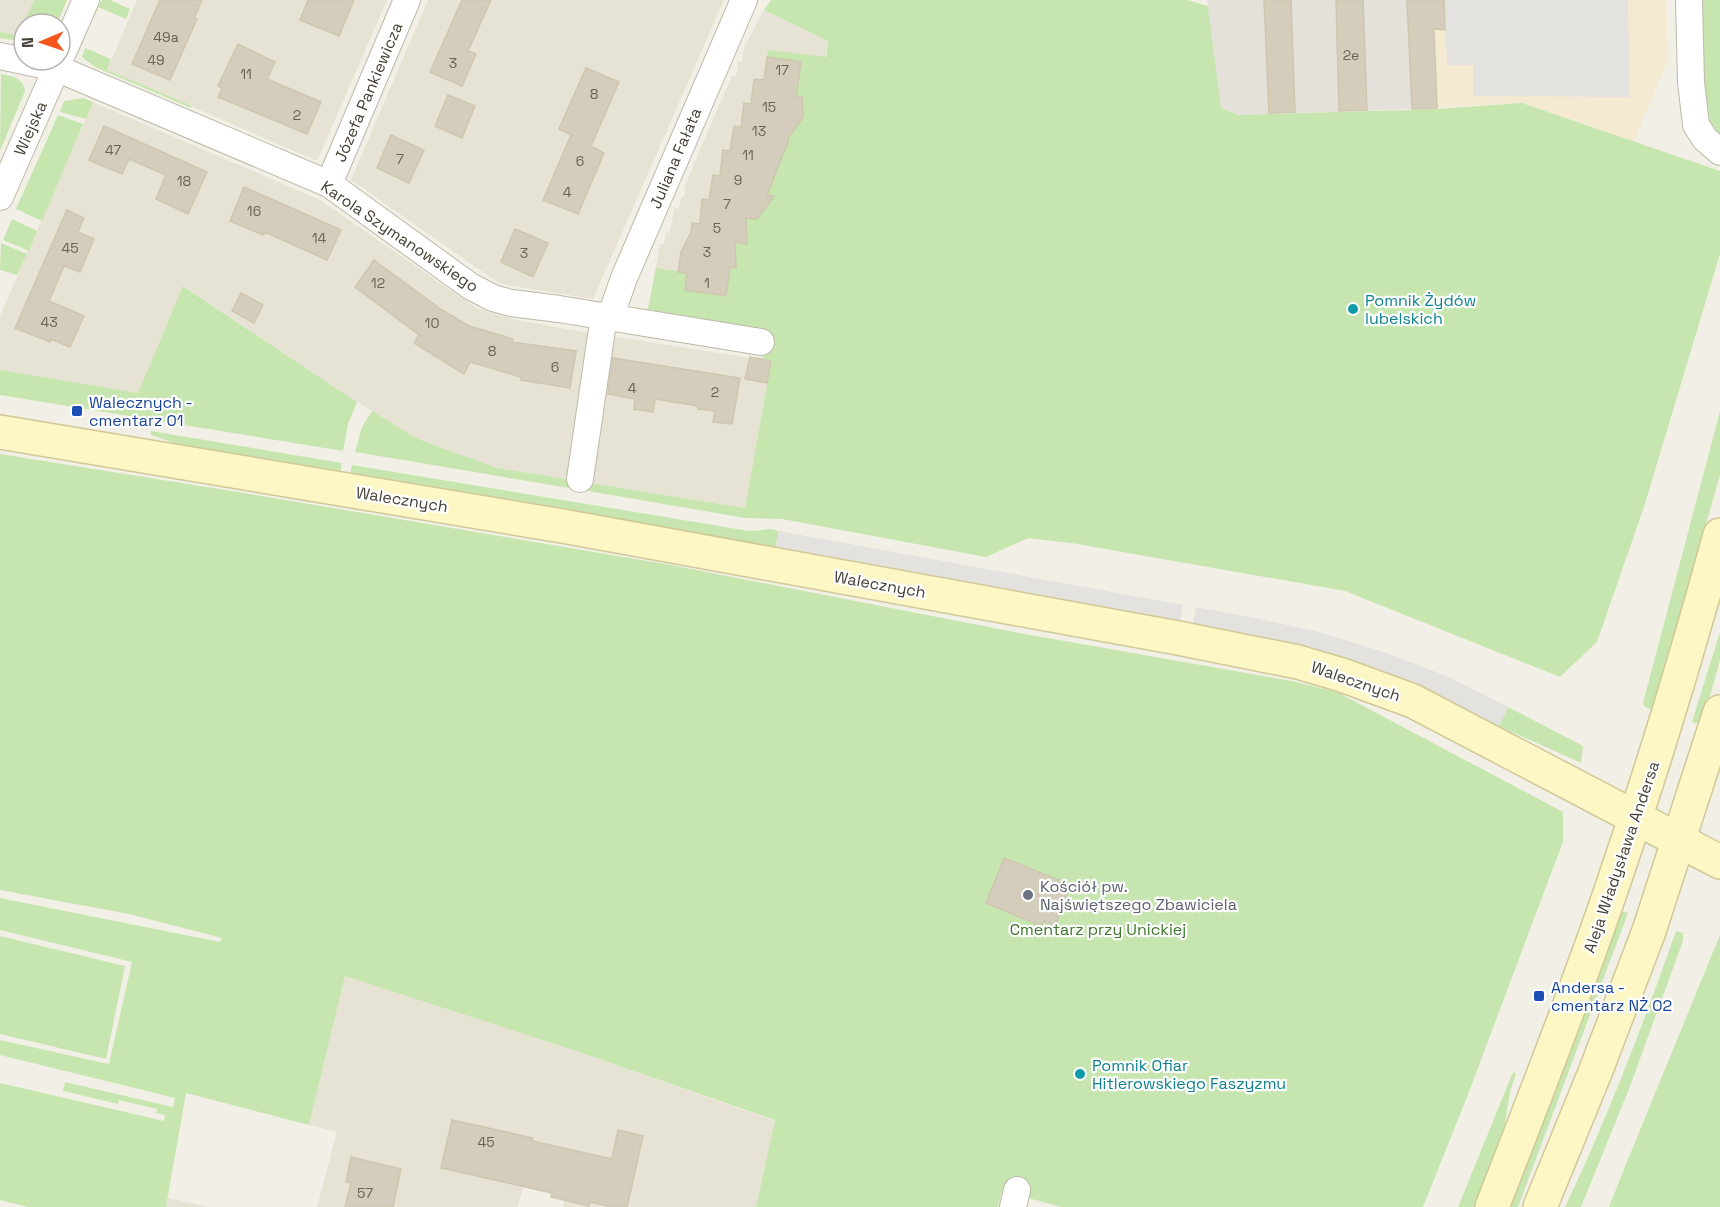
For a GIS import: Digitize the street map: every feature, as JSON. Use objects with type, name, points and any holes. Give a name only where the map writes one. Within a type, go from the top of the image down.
[{"type":"street","name":"Wiejska","points":[[72,33],[86,0]]},
{"type":"street","name":"Józefa Pankiewicza","points":[[329,184],[407,0]]},
{"type":"street","name":"Juliana Fałata","points":[[580,479],[606,323],[744,0]]},
{"type":"street","points":[[1689,0],[1696,125],[1705,139],[1720,152]]},
{"type":"street","name":"Karola Szymanowskiego","points":[[72,69],[329,184],[470,286],[493,298],[606,323],[761,342]]},
{"type":"street","name":"Wiejska","points":[[0,196],[55,72]]},
{"type":"street","name":"Walecznych","points":[[0,432],[556,525],[1287,659],[1342,675],[1413,701],[1720,862]]},
{"type":"street","name":"Aleja Władysława Andersa","points":[[1492,1207],[1564,1021],[1635,817],[1720,535]]},
{"type":"street","points":[[1540,1207],[1645,942],[1720,712]]},
{"type":"shaded area","points":[[0,0],[34,0],[29,12],[12,12],[12,35],[0,32]]},
{"type":"shaded area","points":[[137,0],[387,0],[317,161],[107,70]]},
{"type":"shaded area","points":[[428,0],[724,0],[593,299],[500,284],[351,180]]},
{"type":"shaded area","points":[[1207,0],[1407,0],[1412,109],[1239,115],[1221,108]]},
{"type":"shaded area","points":[[1407,0],[1666,0],[1668,60],[1634,141],[1522,103],[1412,109]]},
{"type":"shaded area","points":[[1444,0],[1628,0],[1630,97],[1473,96],[1473,65],[1447,65]]},
{"type":"shaded area","points":[[764,10],[828,41],[779,325],[649,306],[660,244],[664,244],[666,232],[669,233],[675,208],[679,209],[681,197],[684,197],[685,186],[701,147],[732,76],[736,76],[738,62],[742,62],[744,47]]},
{"type":"shaded area","points":[[93,102],[320,200],[476,308],[512,319],[594,334],[571,480],[497,468],[418,439],[362,405],[184,286],[138,393],[0,370],[0,316]]},
{"type":"shaded area","points":[[611,336],[771,361],[745,508],[590,483]]},
{"type":"shaded area","points":[[779,531],[1183,605],[1179,625],[775,551]]},
{"type":"shaded area","points":[[1196,607],[1323,633],[1390,654],[1451,678],[1508,707],[1499,726],[1441,697],[1385,675],[1192,628]]},
{"type":"shaded area","points":[[345,976],[570,1049],[775,1121],[756,1207],[563,1207],[565,1197],[523,1187],[518,1207],[317,1207],[337,1132],[309,1125]]},
{"type":"shaded area","points":[[168,1198],[208,1207],[166,1207]]},
{"type":"green space","points":[[34,0],[67,0],[62,12],[29,12]]},
{"type":"green space","points":[[102,0],[110,0],[130,9],[126,19],[98,7]]},
{"type":"green space","points":[[771,0],[1188,0],[1208,6],[1221,108],[1238,115],[1437,109],[1522,103],[1720,171],[1720,254],[1644,507],[1597,642],[1560,677],[1345,591],[1071,543],[1028,538],[986,557],[782,519],[745,518],[588,491],[590,483],[745,508],[771,362],[750,357],[763,358],[769,332],[647,313],[656,268],[687,273],[733,242],[746,244],[743,218],[755,219],[744,217],[764,169],[778,171],[765,168],[802,97],[796,97],[801,62],[767,57],[768,50],[826,57],[828,41],[764,10]]},
{"type":"green space","points":[[1701,0],[1720,0],[1720,136],[1708,119],[1706,109]]},
{"type":"green space","points":[[0,32],[12,34],[12,40],[0,38]]},
{"type":"green space","points":[[85,48],[111,59],[107,70],[192,106],[191,108],[95,67],[82,57]]},
{"type":"green space","points":[[1,74],[20,80],[25,91],[0,151]]},
{"type":"green space","points":[[83,98],[93,102],[86,119],[60,112],[64,101]]},
{"type":"green space","points":[[58,115],[83,124],[42,221],[16,209]]},
{"type":"green space","points":[[12,219],[37,231],[29,251],[3,240]]},
{"type":"green space","points":[[1,243],[27,254],[17,275],[0,270]]},
{"type":"green space","points":[[183,286],[357,402],[348,424],[343,451],[0,395],[0,370],[138,393]]},
{"type":"green space","points":[[372,411],[418,439],[497,468],[571,480],[569,488],[355,452],[362,427]]},
{"type":"green space","points":[[1720,411],[1720,475],[1653,710],[1645,707],[1643,703]]},
{"type":"green space","points":[[151,431],[342,463],[340,473],[189,448],[151,435]]},
{"type":"green space","name":"Cmentarz przy Unickiej","points":[[0,454],[671,565],[1025,634],[1292,681],[1337,692],[1563,812],[1563,842],[1423,1207],[1061,1207],[1002,1191],[998,1207],[756,1207],[775,1120],[570,1049],[345,976],[309,1125],[186,1093],[166,1207],[28,1207],[0,1200],[0,1083],[164,1121],[165,1115],[156,1113],[157,1109],[119,1100],[118,1104],[63,1091],[65,1082],[173,1107],[175,1098],[0,1055],[0,1040],[109,1064],[132,962],[0,930],[0,898],[220,942],[222,938],[129,914],[0,890]]},
{"type":"green space","points":[[352,465],[749,531],[771,529],[779,531],[775,548],[350,475]]},
{"type":"green space","points":[[1720,632],[1720,660],[1702,725],[1692,722]]},
{"type":"green space","points":[[1508,707],[1583,746],[1581,763],[1499,726]]},
{"type":"green space","points":[[1619,910],[1628,913],[1518,1207],[1507,1207]]},
{"type":"green space","points":[[1676,931],[1683,933],[1683,941],[1629,1089],[1581,1207],[1565,1207],[1624,1070]]},
{"type":"green space","points":[[1720,935],[1720,1207],[1609,1207],[1624,1169]]},
{"type":"green space","points":[[0,936],[125,966],[106,1059],[0,1034]]},
{"type":"green space","points":[[1513,1072],[1516,1074],[1510,1092],[1504,1130],[1476,1207],[1458,1207]]},
{"type":"building","points":[[160,0],[202,0],[194,18],[197,19],[170,80],[132,64]]},
{"type":"building","points":[[308,0],[354,0],[339,36],[300,20]]},
{"type":"building","points":[[462,0],[491,0],[468,51],[476,54],[462,86],[430,72]]},
{"type":"building","points":[[1264,0],[1291,0],[1295,112],[1269,113]]},
{"type":"building","points":[[1336,0],[1363,0],[1367,110],[1339,111]]},
{"type":"building","points":[[1407,0],[1444,0],[1445,30],[1434,29],[1437,108],[1412,109]]},
{"type":"building","points":[[238,44],[275,62],[267,79],[321,102],[307,134],[218,97],[222,88],[218,86]]},
{"type":"building","points":[[767,57],[801,62],[796,97],[802,97],[803,117],[788,138],[767,195],[774,196],[757,219],[746,218],[747,244],[735,242],[736,268],[730,267],[726,296],[685,290],[687,273],[678,272],[681,252],[691,232],[692,223],[700,224],[702,199],[709,200],[713,175],[720,176],[723,150],[730,151],[734,126],[741,127],[744,103],[751,104],[754,79],[764,80]]},
{"type":"building","points":[[586,68],[619,82],[591,146],[604,153],[578,214],[543,200],[571,135],[559,129]]},
{"type":"building","points":[[448,95],[475,106],[462,138],[435,126]]},
{"type":"building","points":[[104,126],[207,172],[188,214],[156,199],[166,175],[129,159],[122,174],[89,160]]},
{"type":"building","points":[[391,135],[424,150],[409,183],[377,168]]},
{"type":"building","points":[[244,187],[341,230],[327,260],[265,232],[263,235],[230,221]]},
{"type":"building","points":[[67,210],[84,218],[78,232],[94,239],[80,272],[64,266],[49,301],[84,316],[70,347],[51,339],[50,342],[15,328]]},
{"type":"building","points":[[515,229],[548,243],[533,277],[501,262]]},
{"type":"building","points":[[374,260],[442,310],[469,326],[513,339],[512,342],[576,351],[570,388],[521,380],[521,377],[470,362],[464,374],[414,343],[419,335],[355,287]]},
{"type":"building","points":[[241,293],[263,305],[254,323],[232,311]]},
{"type":"building","points":[[750,357],[771,361],[767,383],[745,379]]},
{"type":"building","points":[[613,358],[740,378],[732,424],[713,422],[715,411],[655,399],[653,412],[634,409],[635,399],[608,394]]},
{"type":"building","name":"Kościół pw. Najświętszego Zbawiciela","points":[[1004,858],[1059,880],[1059,886],[1069,890],[1055,926],[1044,921],[1041,926],[986,903]]},
{"type":"building","points":[[452,1120],[612,1159],[618,1130],[643,1136],[627,1207],[612,1207],[590,1202],[589,1206],[551,1197],[552,1193],[441,1168]]},
{"type":"building","points":[[351,1157],[401,1169],[393,1207],[345,1207],[351,1183],[346,1182]]},
{"type":"place","name":"Pomnik Żydów lubelskich","points":[[1353,309]]},
{"type":"place","name":"Walecznych - cmentarz 01","points":[[77,411]]},
{"type":"place","name":"Kościół pw. Najświętszego Zbawiciela","points":[[1028,895]]},
{"type":"place","name":"Andersa - cmentarz NŻ 02","points":[[1539,996]]},
{"type":"place","name":"Pomnik Ofiar Hitlerowskiego Faszyzmu","points":[[1080,1074]]}]
